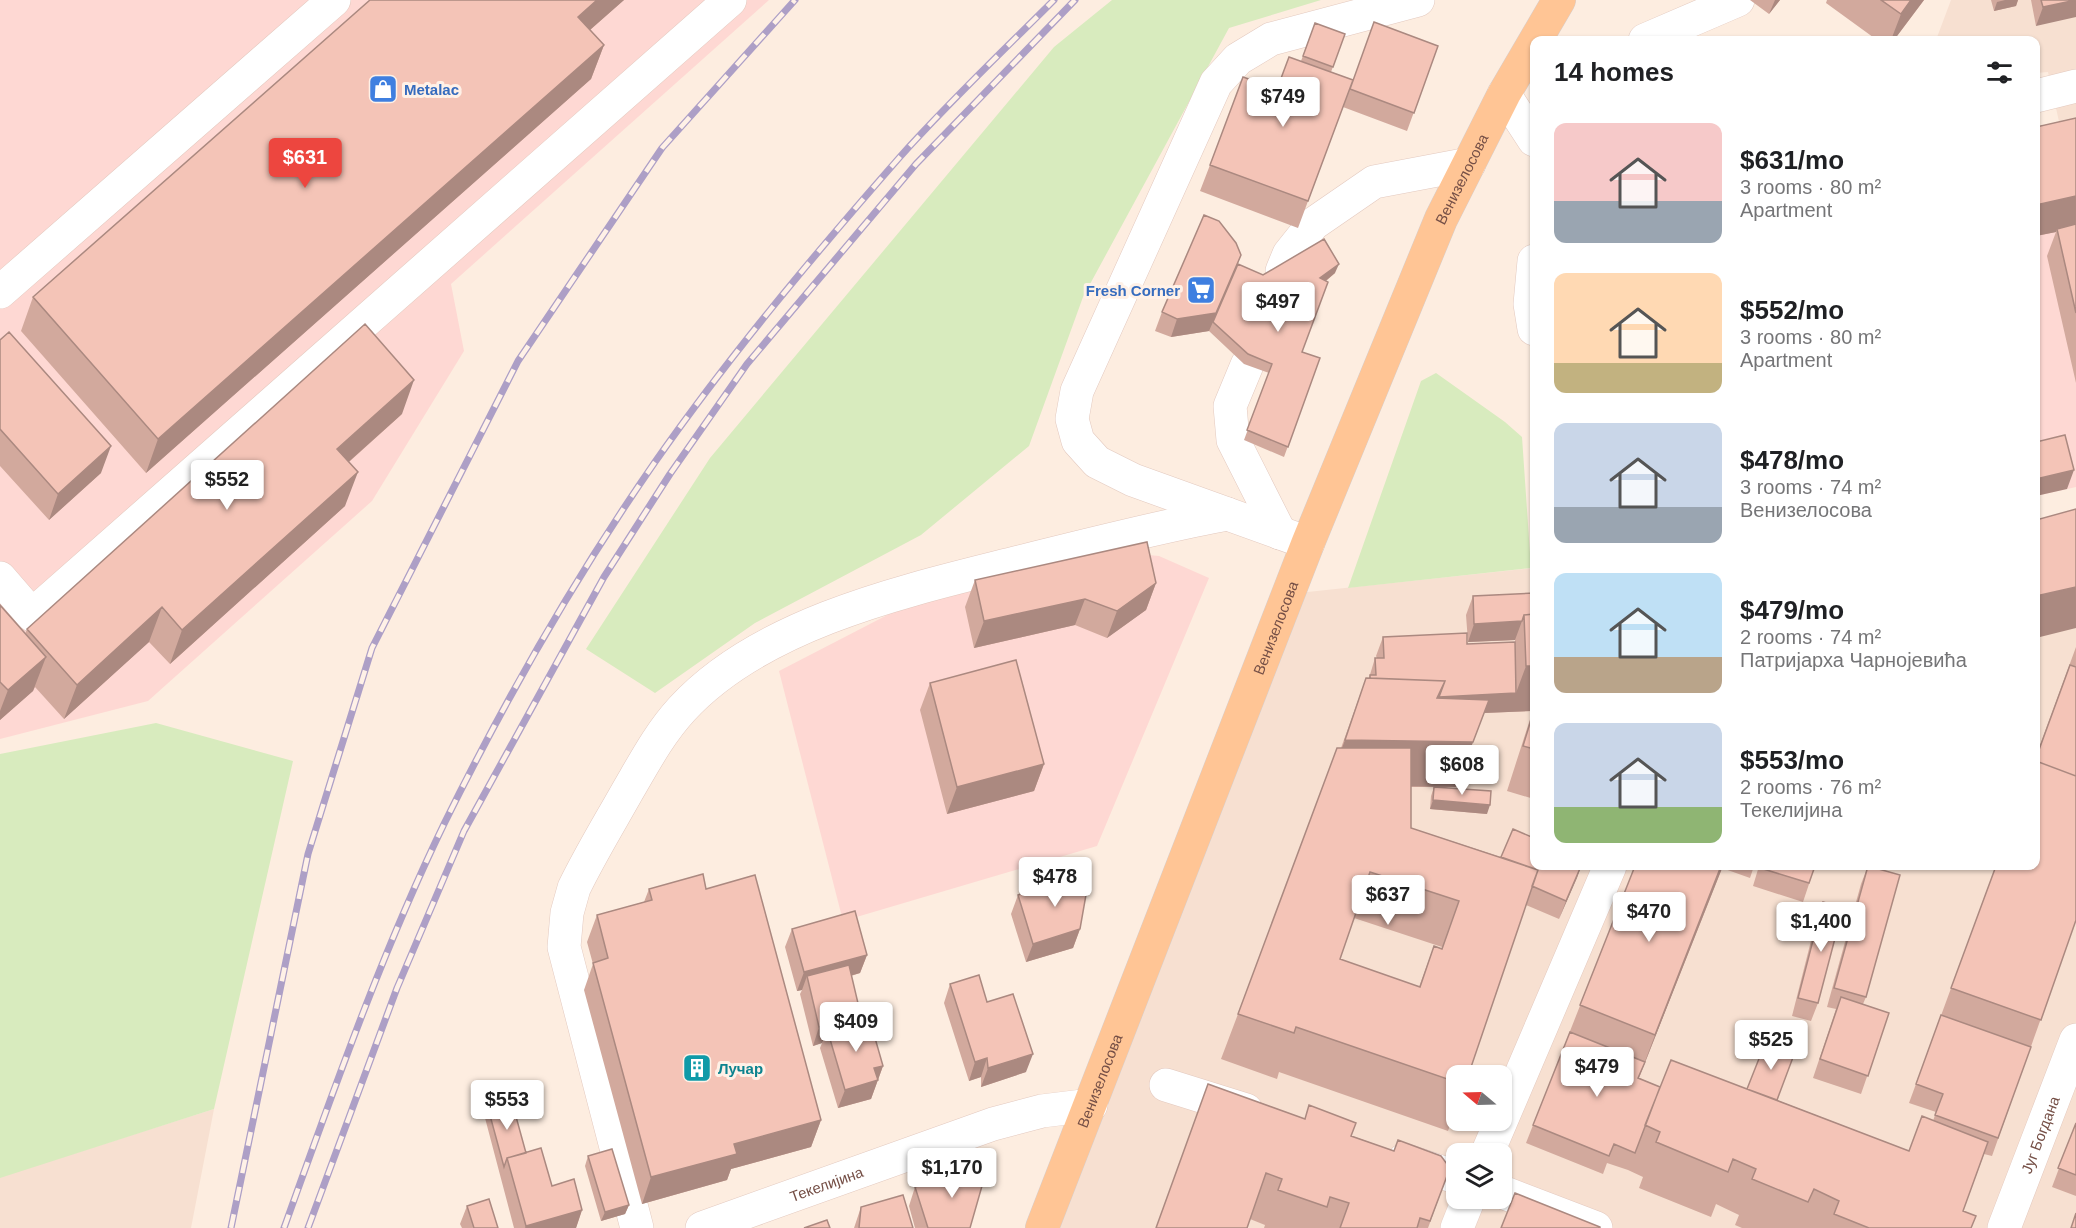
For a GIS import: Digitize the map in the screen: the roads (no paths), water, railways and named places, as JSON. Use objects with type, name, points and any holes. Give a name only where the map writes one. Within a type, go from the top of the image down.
[{"type":"main road","name":"Венизелосова","points":[[1542,36],[1559,0]]},
{"type":"main road","name":"Венизелосова","points":[[1042,1228],[1091,1105],[1294,538],[1468,164],[1504,94],[1529,63]]},
{"type":"street","points":[[0,292],[334,0]]},
{"type":"street","points":[[0,578],[32,615],[730,0]]},
{"type":"street","points":[[1294,538],[1133,480],[1097,462],[1078,441],[1072,420],[1077,391],[1216,84],[1238,58],[1271,39],[1418,0]]},
{"type":"street","points":[[1654,36],[1738,0]]},
{"type":"street","points":[[2040,95],[2076,86]]},
{"type":"street","points":[[1504,94],[1530,134]]},
{"type":"street","points":[[1282,271],[1289,254],[1313,224],[1374,182],[1468,164]]},
{"type":"street","points":[[1247,364],[1230,406],[1233,440],[1294,538]]},
{"type":"street","points":[[637,1228],[564,947],[567,914],[574,888],[661,734],[683,708],[715,679],[764,648],[837,614],[897,592],[1160,526],[1227,514]]},
{"type":"street","points":[[1492,1143],[1608,870]]},
{"type":"street","name":"Југ Богдана","points":[[2004,1228],[2076,1040]]},
{"type":"street","points":[[1166,1085],[1278,1120]]},
{"type":"street","name":"Текелијина","points":[[702,1228],[993,1124],[1042,1111],[1091,1105]]},
{"type":"street","points":[[1378,1152],[1446,1174]]},
{"type":"street","points":[[1512,1196],[1596,1228]]},
{"type":"street","points":[[1457,1228],[1465,1209]]},
{"type":"railway","points":[[231,1228],[308,854],[372,648],[518,361],[662,148],[795,0]]},
{"type":"railway","points":[[284,1228],[359,1024],[421,873],[492,731],[597,549],[683,422],[804,269],[918,138],[1054,0]]},
{"type":"railway","points":[[308,1228],[397,988],[464,831],[604,577],[670,474],[747,364],[916,164],[1075,0]]},
{"type":"place","name":"Metalac","points":[[383,89]]},
{"type":"place","name":"Fresh Corner","points":[[1201,290]]},
{"type":"place","name":"Лучар","points":[[697,1068]]}]
